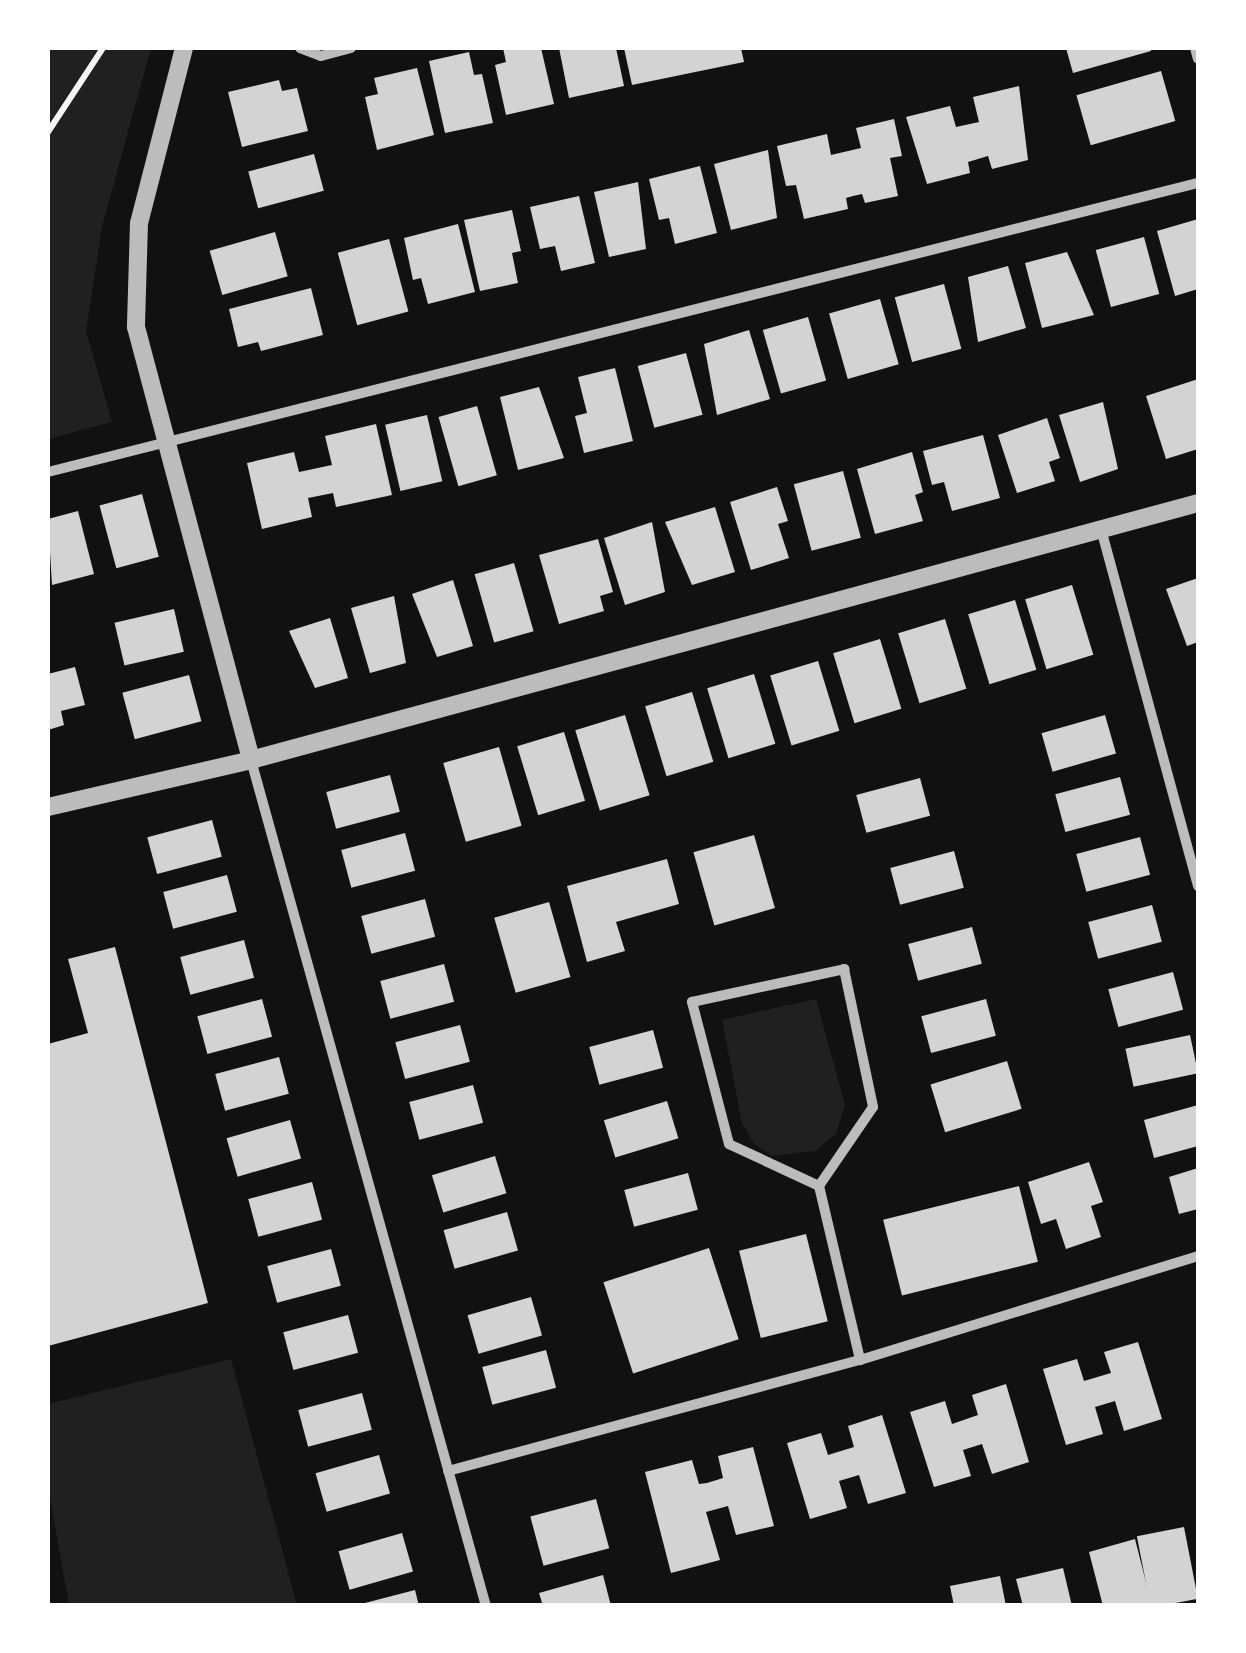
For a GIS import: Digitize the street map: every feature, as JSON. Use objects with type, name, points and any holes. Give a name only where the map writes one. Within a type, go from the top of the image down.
[{"type":"street","points":[[184,48],[139,223],[136,327],[162,442],[486,1606]]},
{"type":"street","points":[[300,48],[321,56],[351,48]]},
{"type":"street","points":[[1195,48],[1198,59]]},
{"type":"street","points":[[48,472],[1198,183]]},
{"type":"street","points":[[48,807],[251,760],[1198,503]]},
{"type":"street","points":[[1100,528],[1198,886]]},
{"type":"street","points":[[819,1186],[729,1144],[692,1002],[844,969],[873,1107],[819,1186],[860,1360]]},
{"type":"street","points":[[448,1471],[860,1360],[1198,1256]]},
{"type":"path","points":[[48,132],[103,48]]},
{"type":"shaded area","points":[[48,48],[151,48],[102,227],[86,331],[112,422],[48,439]]},
{"type":"shaded area","points":[[816,999],[845,1105],[836,1134],[815,1151],[772,1156],[754,1144],[742,1123],[722,1020]]},
{"type":"shaded area","points":[[231,1359],[297,1605],[69,1605],[48,1486],[48,1404]]},
{"type":"building","points":[[503,48],[541,48],[554,104],[506,115],[495,65],[506,62]]},
{"type":"building","points":[[559,48],[616,48],[624,86],[569,98]]},
{"type":"building","points":[[624,48],[741,48],[744,62],[632,85]]},
{"type":"building","points":[[1066,48],[1150,48],[1151,51],[1073,73]]},
{"type":"building","points":[[469,52],[474,75],[482,74],[493,123],[445,133],[429,61]]},
{"type":"building","points":[[417,68],[434,135],[377,150],[365,97],[378,94],[374,78]]},
{"type":"building","points":[[1161,71],[1175,121],[1091,145],[1076,95]]},
{"type":"building","points":[[279,80],[282,91],[297,88],[308,131],[242,147],[228,92]]},
{"type":"building","points":[[1019,86],[1028,160],[992,169],[988,156],[968,162],[970,173],[927,184],[906,117],[950,106],[956,127],[979,122],[973,97]]},
{"type":"building","points":[[894,119],[902,156],[890,158],[898,196],[865,203],[862,194],[853,196],[846,198],[848,209],[804,219],[796,185],[786,186],[777,146],[827,134],[831,155],[861,148],[856,128]]},
{"type":"building","points":[[768,150],[777,218],[731,230],[714,164]]},
{"type":"building","points":[[314,154],[324,191],[258,208],[248,172]]},
{"type":"building","points":[[700,166],[717,233],[675,244],[669,218],[659,220],[649,179]]},
{"type":"building","points":[[638,182],[646,249],[609,257],[594,192]]},
{"type":"building","points":[[579,196],[595,263],[561,271],[555,246],[540,249],[530,207]]},
{"type":"building","points":[[512,210],[521,251],[512,253],[518,283],[480,291],[464,220]]},
{"type":"building","points":[[1198,219],[1198,289],[1175,296],[1157,231]]},
{"type":"building","points":[[458,224],[475,292],[428,304],[421,278],[413,280],[404,238]]},
{"type":"building","points":[[275,232],[288,276],[222,295],[210,251]]},
{"type":"building","points":[[1144,237],[1159,294],[1111,307],[1096,250]]},
{"type":"building","points":[[389,239],[408,311],[357,325],[338,253]]},
{"type":"building","points":[[1067,252],[1094,315],[1042,328],[1025,263]]},
{"type":"building","points":[[1008,266],[1026,328],[978,342],[968,277]]},
{"type":"building","points":[[944,284],[961,349],[912,362],[895,297]]},
{"type":"building","points":[[311,288],[323,335],[261,351],[258,342],[238,347],[229,309]]},
{"type":"building","points":[[880,299],[899,364],[848,379],[829,314]]},
{"type":"building","points":[[808,317],[826,380],[781,393],[763,330]]},
{"type":"building","points":[[749,330],[770,399],[717,415],[704,344]]},
{"type":"building","points":[[686,353],[703,415],[654,428],[638,366]]},
{"type":"building","points":[[615,368],[633,441],[584,453],[575,416],[587,413],[578,377]]},
{"type":"building","points":[[1198,379],[1198,449],[1166,459],[1146,396]]},
{"type":"building","points":[[539,387],[564,458],[518,470],[500,397]]},
{"type":"building","points":[[1103,402],[1118,469],[1080,482],[1059,415]]},
{"type":"building","points":[[477,406],[497,475],[458,486],[439,417]]},
{"type":"building","points":[[427,415],[442,481],[400,491],[385,425]]},
{"type":"building","points":[[1047,418],[1060,458],[1049,462],[1055,481],[1017,493],[998,435]]},
{"type":"building","points":[[376,424],[392,495],[336,507],[333,493],[308,498],[312,517],[262,529],[247,463],[294,452],[299,472],[332,465],[325,436]]},
{"type":"building","points":[[983,435],[1000,498],[952,511],[944,482],[932,485],[923,451]]},
{"type":"building","points":[[912,452],[923,492],[915,495],[923,521],[875,534],[857,469]]},
{"type":"building","points":[[843,471],[861,538],[812,551],[794,484]]},
{"type":"building","points":[[777,487],[788,521],[778,524],[789,558],[751,570],[730,502]]},
{"type":"building","points":[[142,494],[159,557],[116,568],[99,505]]},
{"type":"building","points":[[715,507],[735,572],[692,585],[665,522]]},
{"type":"building","points":[[78,511],[94,574],[52,585],[48,519]]},
{"type":"building","points":[[652,522],[665,592],[625,605],[604,538]]},
{"type":"building","points":[[598,539],[613,592],[600,596],[604,611],[559,624],[539,555]]},
{"type":"building","points":[[514,563],[534,631],[494,643],[475,574]]},
{"type":"building","points":[[1198,578],[1198,642],[1187,646],[1166,589]]},
{"type":"building","points":[[453,580],[473,646],[437,657],[412,594]]},
{"type":"building","points":[[1072,585],[1093,655],[1046,669],[1025,599]]},
{"type":"building","points":[[394,596],[406,663],[370,673],[351,608]]},
{"type":"building","points":[[1015,600],[1036,670],[989,684],[968,614]]},
{"type":"building","points":[[174,609],[184,652],[124,666],[115,623]]},
{"type":"building","points":[[330,618],[348,678],[315,688],[289,631]]},
{"type":"building","points":[[945,619],[966,689],[919,703],[898,633]]},
{"type":"building","points":[[880,639],[901,709],[854,723],[833,653]]},
{"type":"building","points":[[818,661],[839,731],[792,745],[770,676]]},
{"type":"building","points":[[75,667],[85,705],[61,711],[64,725],[48,730],[48,674]]},
{"type":"building","points":[[754,674],[775,744],[728,758],[707,688]]},
{"type":"building","points":[[189,675],[201,721],[135,739],[122,693]]},
{"type":"building","points":[[692,692],[713,762],[666,776],[645,706]]},
{"type":"building","points":[[625,715],[650,795],[600,811],[575,730]]},
{"type":"building","points":[[1105,715],[1116,753],[1053,772],[1042,733]]},
{"type":"building","points":[[564,732],[585,801],[538,815],[517,746]]},
{"type":"building","points":[[499,747],[522,826],[466,842],[443,763]]},
{"type":"building","points":[[390,775],[400,812],[336,829],[326,792]]},
{"type":"building","points":[[1120,777],[1130,815],[1065,832],[1055,794]]},
{"type":"building","points":[[920,778],[930,816],[866,833],[856,795]]},
{"type":"building","points":[[212,820],[222,857],[157,874],[147,837]]},
{"type":"building","points":[[405,833],[415,871],[351,888],[341,850]]},
{"type":"building","points":[[754,835],[775,908],[714,925],[693,852]]},
{"type":"building","points":[[1140,837],[1150,875],[1086,892],[1076,854]]},
{"type":"building","points":[[954,851],[964,888],[900,905],[890,868]]},
{"type":"building","points":[[667,859],[679,904],[616,922],[625,951],[587,962],[567,886]]},
{"type":"building","points":[[227,875],[237,912],[173,929],[163,892]]},
{"type":"building","points":[[425,899],[435,937],[371,954],[361,916]]},
{"type":"building","points":[[549,902],[570,977],[516,993],[494,918]]},
{"type":"building","points":[[1152,905],[1162,942],[1098,959],[1088,922]]},
{"type":"building","points":[[972,927],[982,964],[918,981],[908,944]]},
{"type":"building","points":[[244,940],[254,978],[190,995],[180,957]]},
{"type":"building","points":[[115,947],[208,1303],[48,1346],[48,1044],[88,1033],[68,959]]},
{"type":"building","points":[[444,964],[454,1002],[390,1019],[380,981]]},
{"type":"building","points":[[1173,972],[1183,1010],[1118,1027],[1108,989]]},
{"type":"building","points":[[262,999],[272,1037],[207,1054],[197,1016]]},
{"type":"building","points":[[986,999],[996,1036],[931,1053],[921,1016]]},
{"type":"building","points":[[460,1025],[470,1062],[405,1079],[395,1042]]},
{"type":"building","points":[[653,1030],[663,1068],[599,1085],[589,1047]]},
{"type":"building","points":[[1190,1035],[1198,1073],[1134,1087],[1125,1049]]},
{"type":"building","points":[[279,1057],[289,1094],[225,1111],[215,1074]]},
{"type":"building","points":[[1007,1061],[1022,1109],[945,1132],[930,1084]]},
{"type":"building","points":[[473,1085],[483,1123],[419,1140],[409,1102]]},
{"type":"building","points":[[667,1101],[678,1138],[615,1158],[604,1120]]},
{"type":"building","points":[[1198,1105],[1198,1146],[1154,1158],[1144,1120]]},
{"type":"building","points":[[290,1120],[301,1158],[238,1177],[227,1138]]},
{"type":"building","points":[[495,1156],[506,1193],[443,1213],[432,1175]]},
{"type":"building","points":[[1089,1162],[1103,1202],[1091,1206],[1101,1237],[1066,1249],[1056,1219],[1041,1224],[1028,1182]]},
{"type":"building","points":[[1198,1168],[1198,1209],[1179,1214],[1169,1177]]},
{"type":"building","points":[[688,1173],[698,1210],[634,1227],[624,1190]]},
{"type":"building","points":[[312,1182],[322,1220],[258,1237],[248,1199]]},
{"type":"building","points":[[1019,1186],[1038,1262],[902,1296],[883,1220]]},
{"type":"building","points":[[507,1212],[518,1250],[455,1269],[444,1230]]},
{"type":"building","points":[[806,1234],[828,1321],[761,1338],[739,1251]]},
{"type":"building","points":[[709,1248],[739,1339],[633,1374],[603,1282]]},
{"type":"building","points":[[331,1249],[341,1286],[277,1303],[267,1266]]},
{"type":"building","points":[[531,1297],[542,1335],[479,1354],[468,1315]]},
{"type":"building","points":[[348,1315],[358,1353],[293,1370],[283,1332]]},
{"type":"building","points":[[1138,1342],[1162,1419],[1124,1431],[1115,1401],[1095,1407],[1103,1434],[1066,1445],[1043,1369],[1077,1359],[1084,1381],[1111,1373],[1104,1352]]},
{"type":"building","points":[[546,1350],[556,1388],[492,1405],[482,1367]]},
{"type":"building","points":[[1006,1384],[1029,1462],[992,1474],[982,1444],[963,1450],[971,1476],[934,1487],[910,1412],[945,1401],[952,1424],[978,1415],[972,1395]]},
{"type":"building","points":[[362,1393],[372,1430],[308,1447],[298,1410]]},
{"type":"building","points":[[882,1415],[906,1493],[868,1504],[859,1475],[839,1481],[847,1508],[810,1519],[787,1443],[821,1433],[828,1455],[854,1447],[848,1426]]},
{"type":"building","points":[[753,1447],[774,1526],[736,1535],[728,1506],[706,1512],[720,1560],[671,1573],[645,1472],[692,1460],[699,1484],[707,1483],[723,1478],[718,1456]]},
{"type":"building","points":[[379,1455],[390,1493],[327,1512],[316,1473]]},
{"type":"building","points":[[596,1499],[609,1548],[544,1566],[530,1517]]},
{"type":"building","points":[[1184,1527],[1198,1599],[1150,1606],[1137,1536]]},
{"type":"building","points":[[402,1533],[413,1571],[350,1590],[339,1551]]},
{"type":"building","points":[[1135,1539],[1152,1606],[1103,1606],[1089,1552]]},
{"type":"building","points":[[1063,1568],[1072,1606],[1023,1606],[1016,1579]]},
{"type":"building","points":[[603,1575],[611,1606],[543,1606],[539,1593]]},
{"type":"building","points":[[1000,1576],[1006,1606],[954,1606],[950,1586]]},
{"type":"building","points":[[415,1590],[419,1606],[361,1606],[361,1604]]}]
